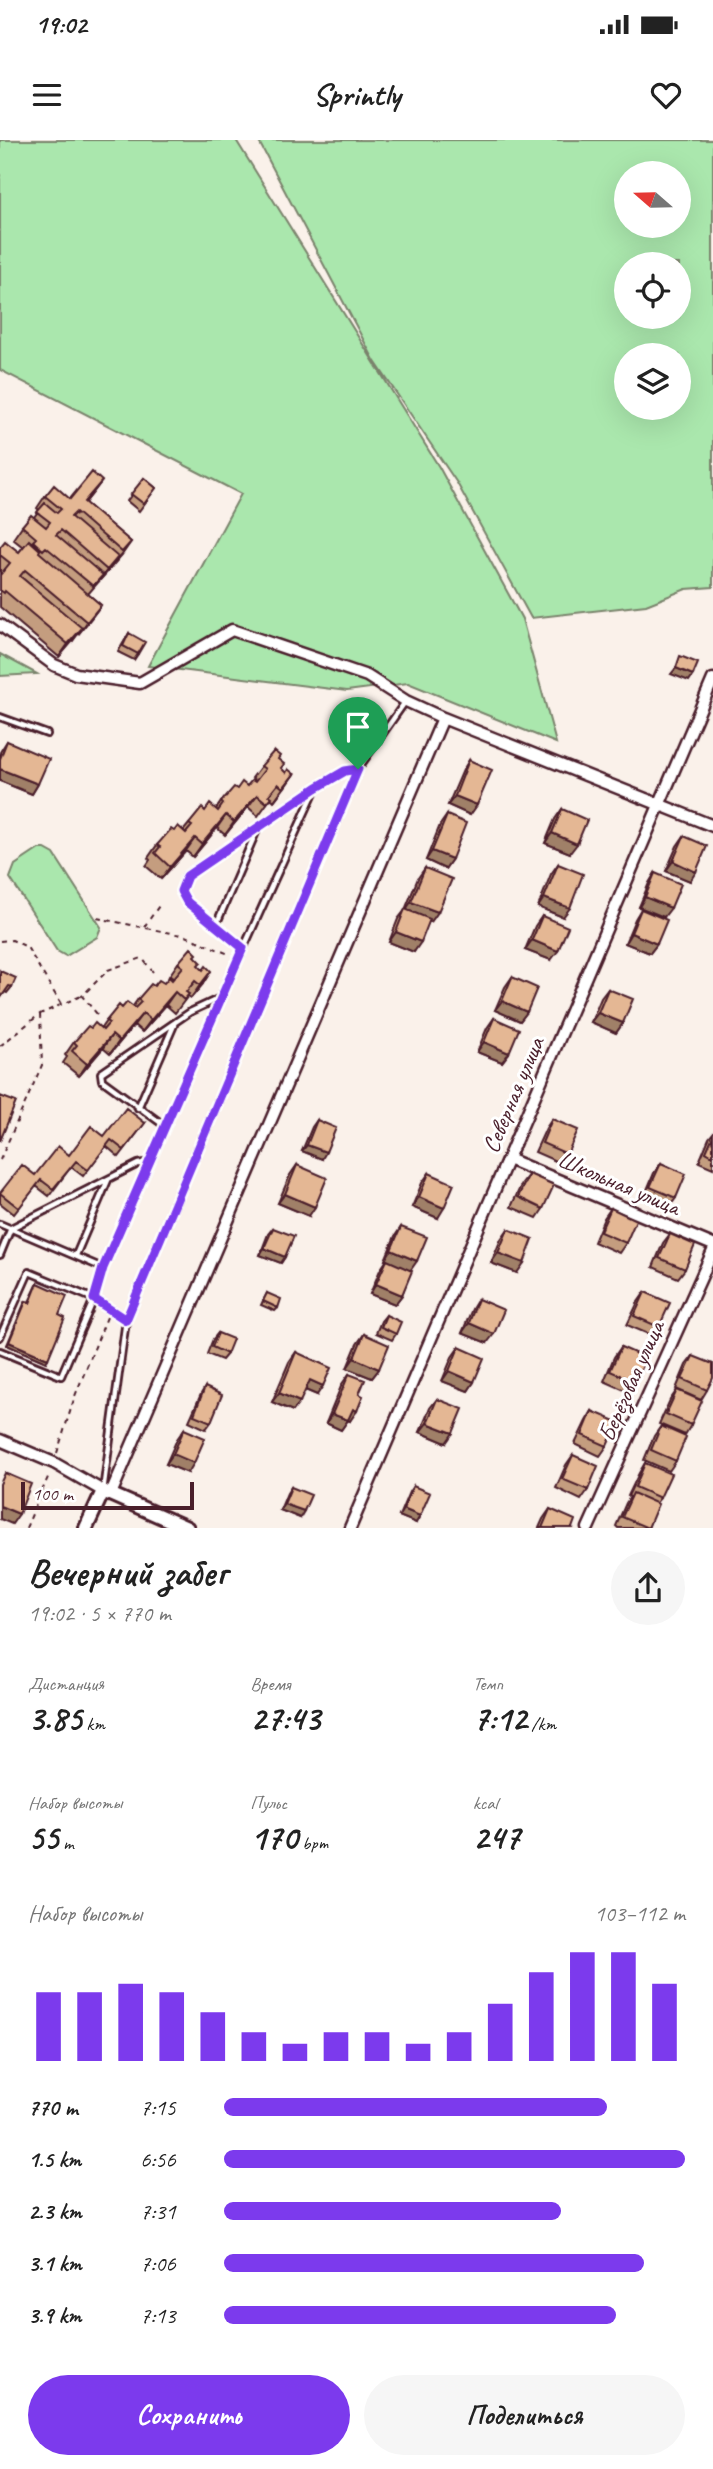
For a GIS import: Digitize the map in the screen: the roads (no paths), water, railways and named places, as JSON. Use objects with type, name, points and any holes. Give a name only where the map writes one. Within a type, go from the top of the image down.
[{"type":"street","points":[[0,625],[54,665],[76,674],[140,683],[232,630],[367,676],[406,701],[443,718],[713,826]]},
{"type":"street","name":"Северная улица","points":[[351,1528],[713,678]]},
{"type":"street","points":[[86,1528],[107,1492],[443,718]]},
{"type":"street","name":"Школьная улица","points":[[508,1159],[713,1245]]},
{"type":"street","name":"Берёзовая улица","points":[[588,1528],[713,1251]]},
{"type":"street","points":[[0,1440],[54,1463],[107,1492],[187,1528]]},
{"type":"lane","points":[[107,1492],[126,1320],[358,769],[406,701]]},
{"type":"lane","points":[[0,718],[47,734]]},
{"type":"lane","points":[[243,948],[187,902],[181,891],[187,876],[316,788],[345,771],[358,769]]},
{"type":"lane","points":[[0,1351],[61,1376],[94,1299],[103,1268],[316,788]]},
{"type":"lane","points":[[216,925],[257,828]]},
{"type":"lane","points":[[166,1126],[103,1080],[101,1073],[190,1012],[221,998]]},
{"type":"lane","points":[[138,1108],[175,1023]]},
{"type":"lane","points":[[0,1255],[11,1228],[138,1164],[150,1162]]},
{"type":"lane","points":[[76,1255],[108,1180]]},
{"type":"lane","points":[[0,1224],[103,1268]]},
{"type":"lane","points":[[0,1337],[29,1272],[94,1299],[126,1320]]}]
